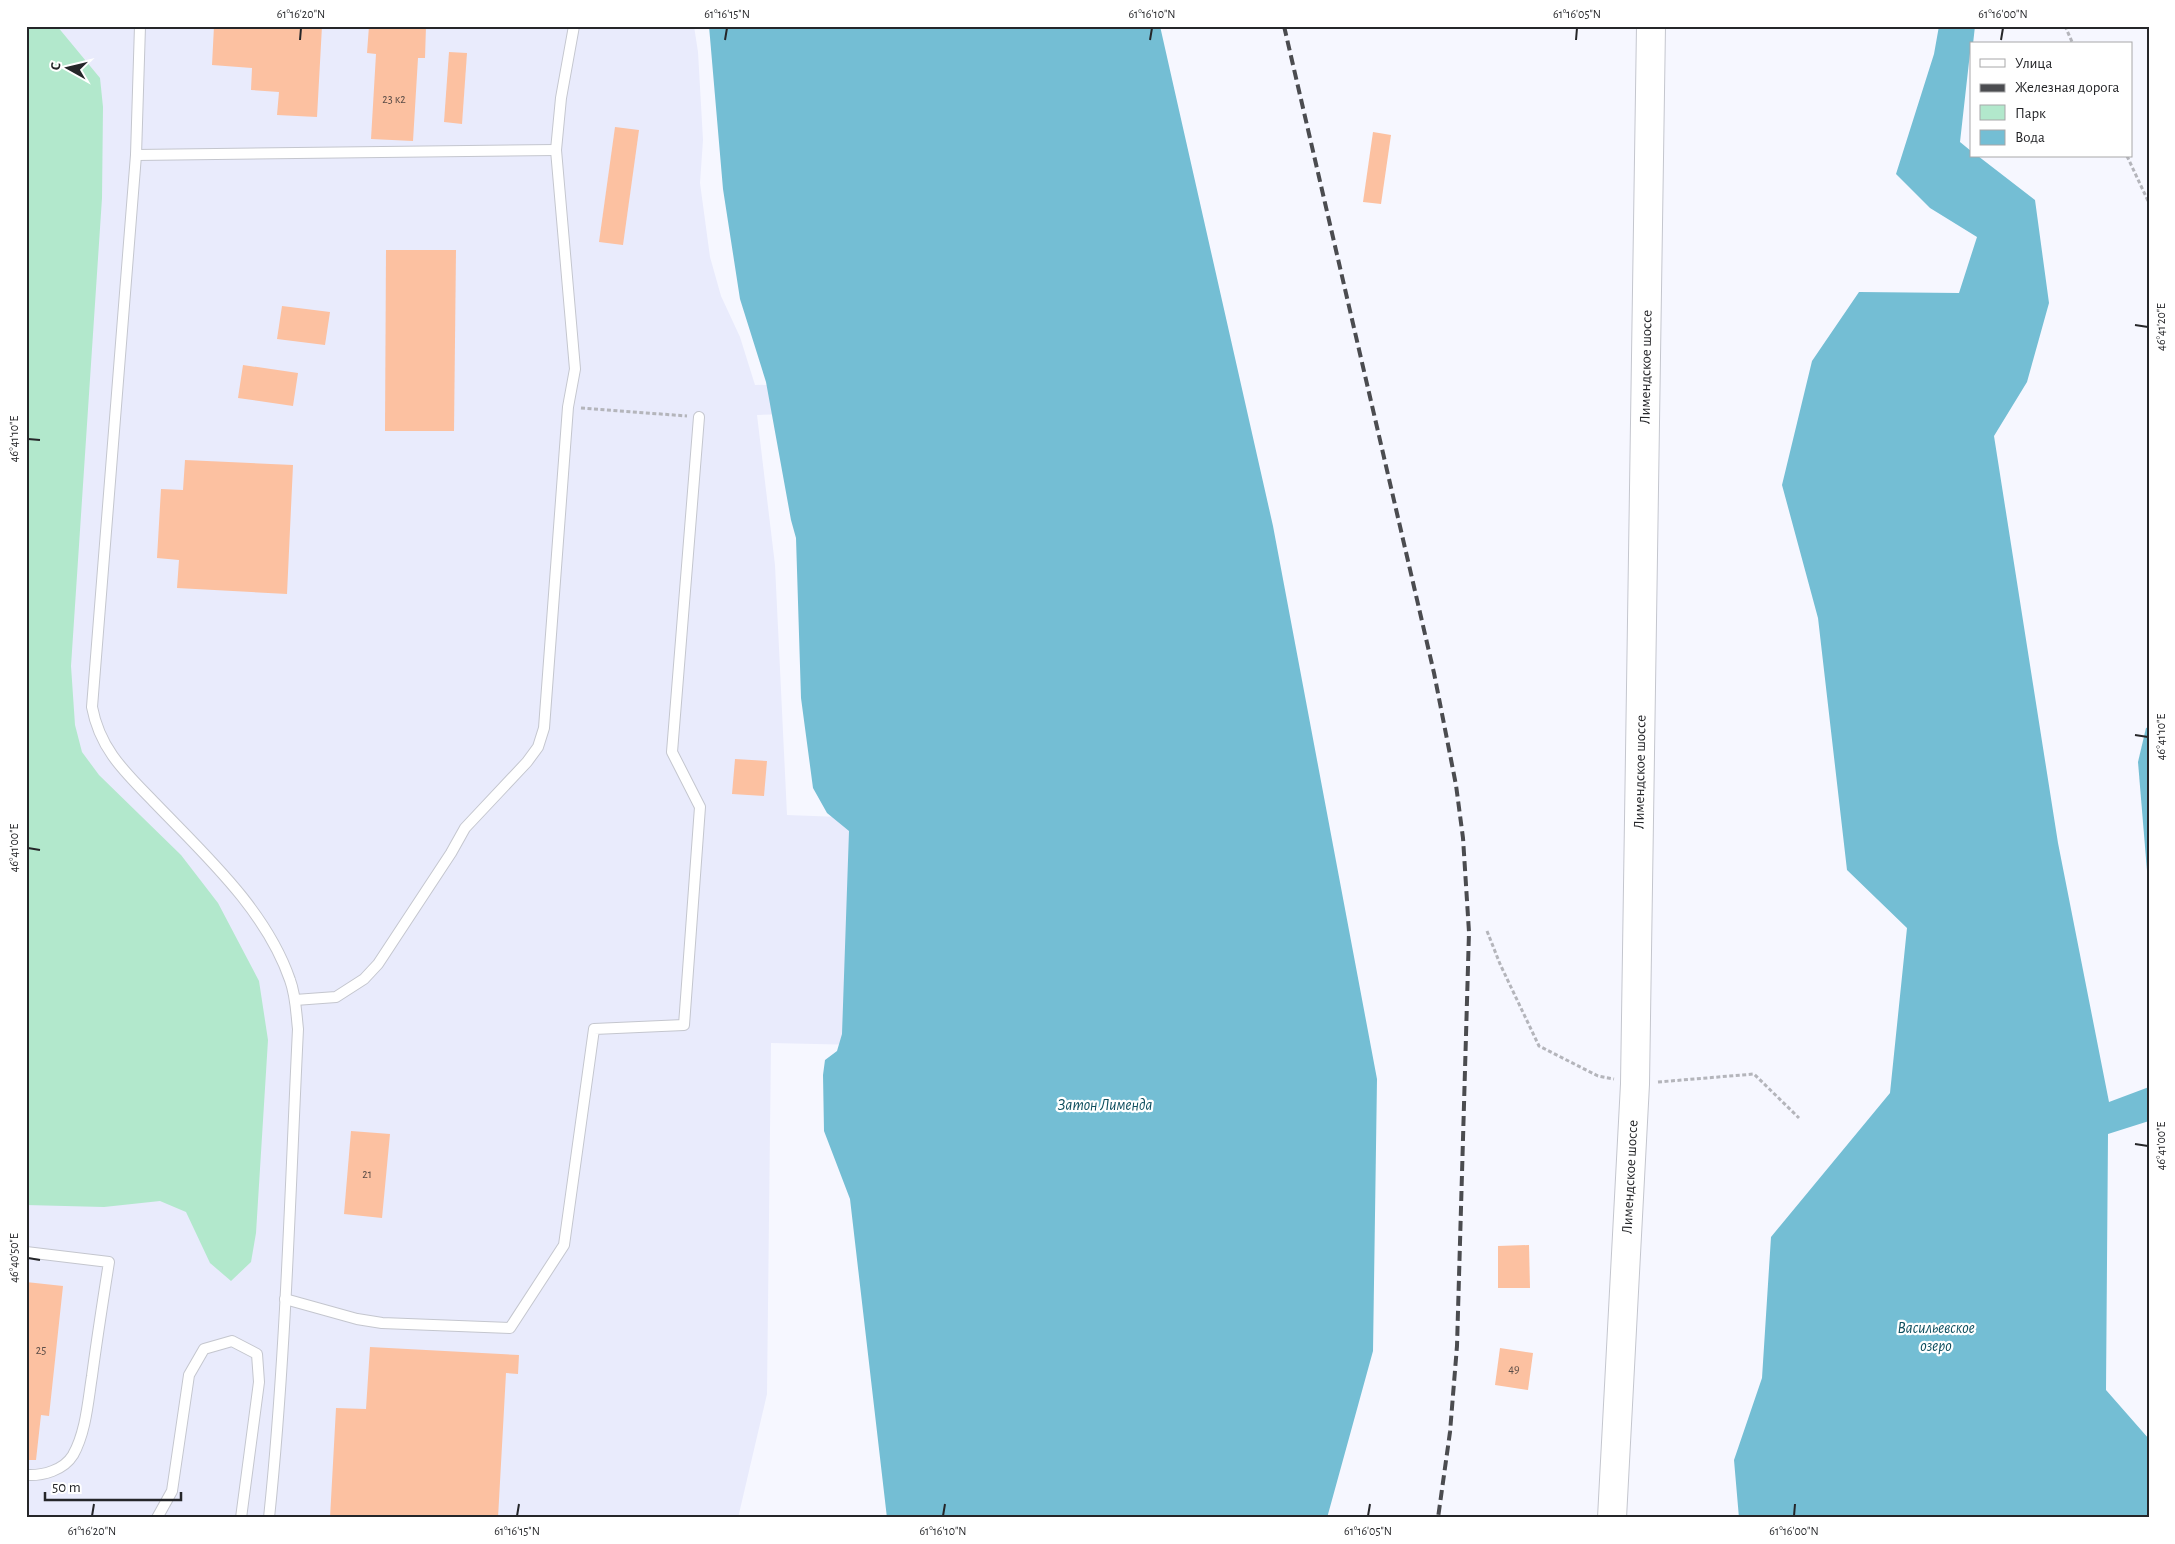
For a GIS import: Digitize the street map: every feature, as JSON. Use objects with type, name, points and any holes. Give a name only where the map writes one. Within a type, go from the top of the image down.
[{"type":"main road","name":"Лимендское шоссе","points":[[1612,1518],[1635,1084],[1652,26]]},
{"type":"lane","points":[[140,26],[136,155],[92,691],[94,720],[99,734],[117,763],[218,869],[255,915],[282,963],[296,1000],[298,1029],[278,1435],[269,1518]]},
{"type":"lane","points":[[296,1000],[336,997],[364,979],[378,964],[465,828],[521,769],[538,747],[544,728],[547,708],[568,407],[575,369],[556,150],[561,98],[574,26]]},
{"type":"lane","points":[[136,155],[556,150]]},
{"type":"lane","points":[[285,1299],[357,1319],[382,1323],[510,1328],[564,1245],[594,1029],[684,1025],[700,807],[672,752],[699,417]]},
{"type":"lane","points":[[26,1252],[109,1262],[87,1407],[80,1439],[73,1455],[65,1465],[54,1471],[26,1475]]},
{"type":"lane","points":[[156,1518],[172,1491],[189,1375],[204,1349],[232,1341],[257,1354],[259,1382],[241,1518]]},
{"type":"path","points":[[2065,26],[2072,42]]},
{"type":"path","points":[[2128,158],[2149,203]]},
{"type":"path","points":[[568,407],[699,417]]},
{"type":"path","points":[[1487,931],[1500,964],[1539,1046],[1598,1076],[1635,1084],[1754,1074],[1799,1118]]},
{"type":"shaded area","points":[[27,26],[694,26],[698,52],[703,140],[700,183],[710,257],[721,296],[740,337],[755,385],[817,384],[820,413],[757,415],[775,565],[787,815],[866,818],[860,1045],[771,1043],[767,1394],[738,1518],[26,1518]]},
{"type":"green space","points":[[26,26],[57,26],[100,78],[103,107],[102,198],[71,666],[75,725],[82,752],[99,775],[181,855],[218,903],[259,981],[268,1040],[256,1233],[251,1262],[231,1281],[210,1263],[186,1212],[160,1201],[104,1207],[26,1205]]},
{"type":"water","name":"Затон Лименда","points":[[709,26],[1160,26],[1273,526],[1377,1079],[1373,1351],[1327,1518],[887,1518],[850,1199],[824,1131],[823,1075],[825,1060],[837,1051],[842,1034],[849,831],[827,813],[813,788],[801,698],[796,538],[791,520],[766,382],[740,299],[723,189]]},
{"type":"water","name":"Васильевское озеро","points":[[1939,26],[1975,26],[1973,42],[1970,42],[1960,142],[1970,150],[1970,158],[1981,158],[2035,200],[2049,303],[2027,382],[1994,436],[2058,843],[2109,1102],[2149,1087],[2149,1121],[2108,1134],[2106,1390],[2149,1439],[2149,1518],[1739,1518],[1734,1460],[1762,1378],[1771,1237],[1890,1093],[1907,928],[1847,870],[1818,618],[1782,485],[1812,361],[1859,292],[1959,293],[1977,237],[1930,208],[1896,174],[1934,54]]},
{"type":"water","points":[[2149,727],[2149,895],[2138,762],[2146,728]]},
{"type":"building","points":[[214,26],[322,26],[317,117],[277,115],[279,92],[251,90],[252,68],[212,65]]},
{"type":"building","points":[[369,26],[426,26],[425,58],[418,58],[413,141],[371,139],[376,54],[367,53]]},
{"type":"building","points":[[449,52],[467,53],[462,124],[444,122]]},
{"type":"building","points":[[615,127],[639,130],[623,245],[599,242]]},
{"type":"building","points":[[1373,132],[1391,135],[1381,204],[1363,202]]},
{"type":"building","points":[[386,250],[456,250],[454,431],[385,431]]},
{"type":"building","points":[[282,306],[330,312],[325,345],[277,339]]},
{"type":"building","points":[[243,365],[298,373],[293,406],[238,398]]},
{"type":"building","points":[[185,460],[293,465],[287,594],[177,588],[179,560],[157,558],[161,489],[183,490]]},
{"type":"building","points":[[735,759],[767,761],[764,796],[732,794]]},
{"type":"building","points":[[351,1131],[390,1134],[382,1218],[344,1214]]},
{"type":"building","points":[[1529,1245],[1530,1288],[1498,1288],[1498,1246]]},
{"type":"building","points":[[26,1282],[63,1286],[49,1416],[41,1415],[36,1460],[26,1460]]},
{"type":"building","points":[[370,1347],[519,1355],[518,1374],[506,1373],[498,1518],[330,1518],[336,1408],[366,1409]]},
{"type":"building","points":[[1500,1348],[1533,1353],[1528,1390],[1495,1385]]},
{"type":"railway","points":[[1284,26],[1434,673],[1456,785],[1463,838],[1469,932],[1457,1346],[1450,1432],[1438,1518]]}]
